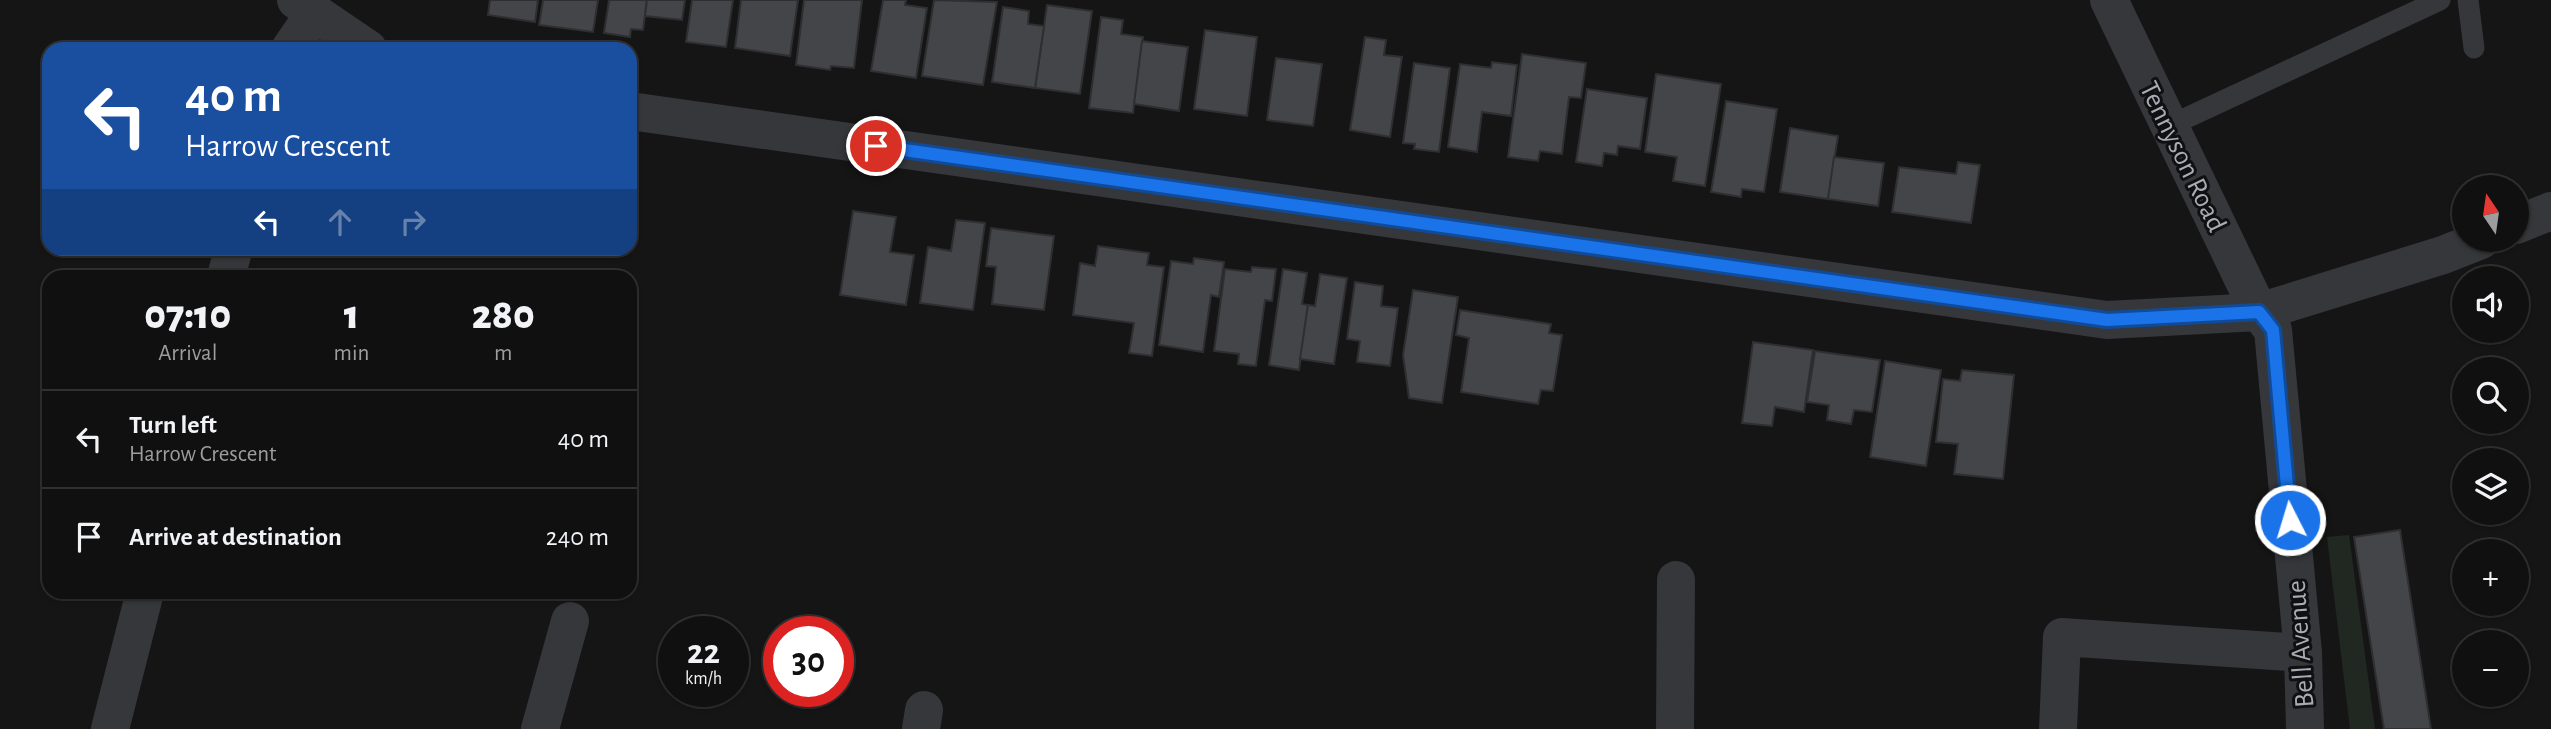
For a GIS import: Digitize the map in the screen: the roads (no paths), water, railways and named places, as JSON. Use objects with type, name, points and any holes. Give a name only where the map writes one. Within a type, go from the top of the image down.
[{"type":"street","name":"Tennyson Road","points":[[2109,0],[2259,312]]},
{"type":"street","points":[[292,42],[305,7],[358,42]]},
{"type":"street","points":[[637,112],[2107,320],[2259,312],[2452,252]]},
{"type":"street","points":[[2529,220],[2551,211]]},
{"type":"street","name":"Bell Avenue","points":[[2259,312],[2273,330],[2303,653],[2305,729]]},
{"type":"street","points":[[1675,729],[1676,580]]},
{"type":"street","points":[[110,729],[143,599]]},
{"type":"street","points":[[540,729],[570,621]]},
{"type":"street","points":[[2057,729],[2062,637],[2303,653]]},
{"type":"lane","points":[[2169,126],[2440,0]]},
{"type":"lane","points":[[2468,0],[2474,48]]}]
